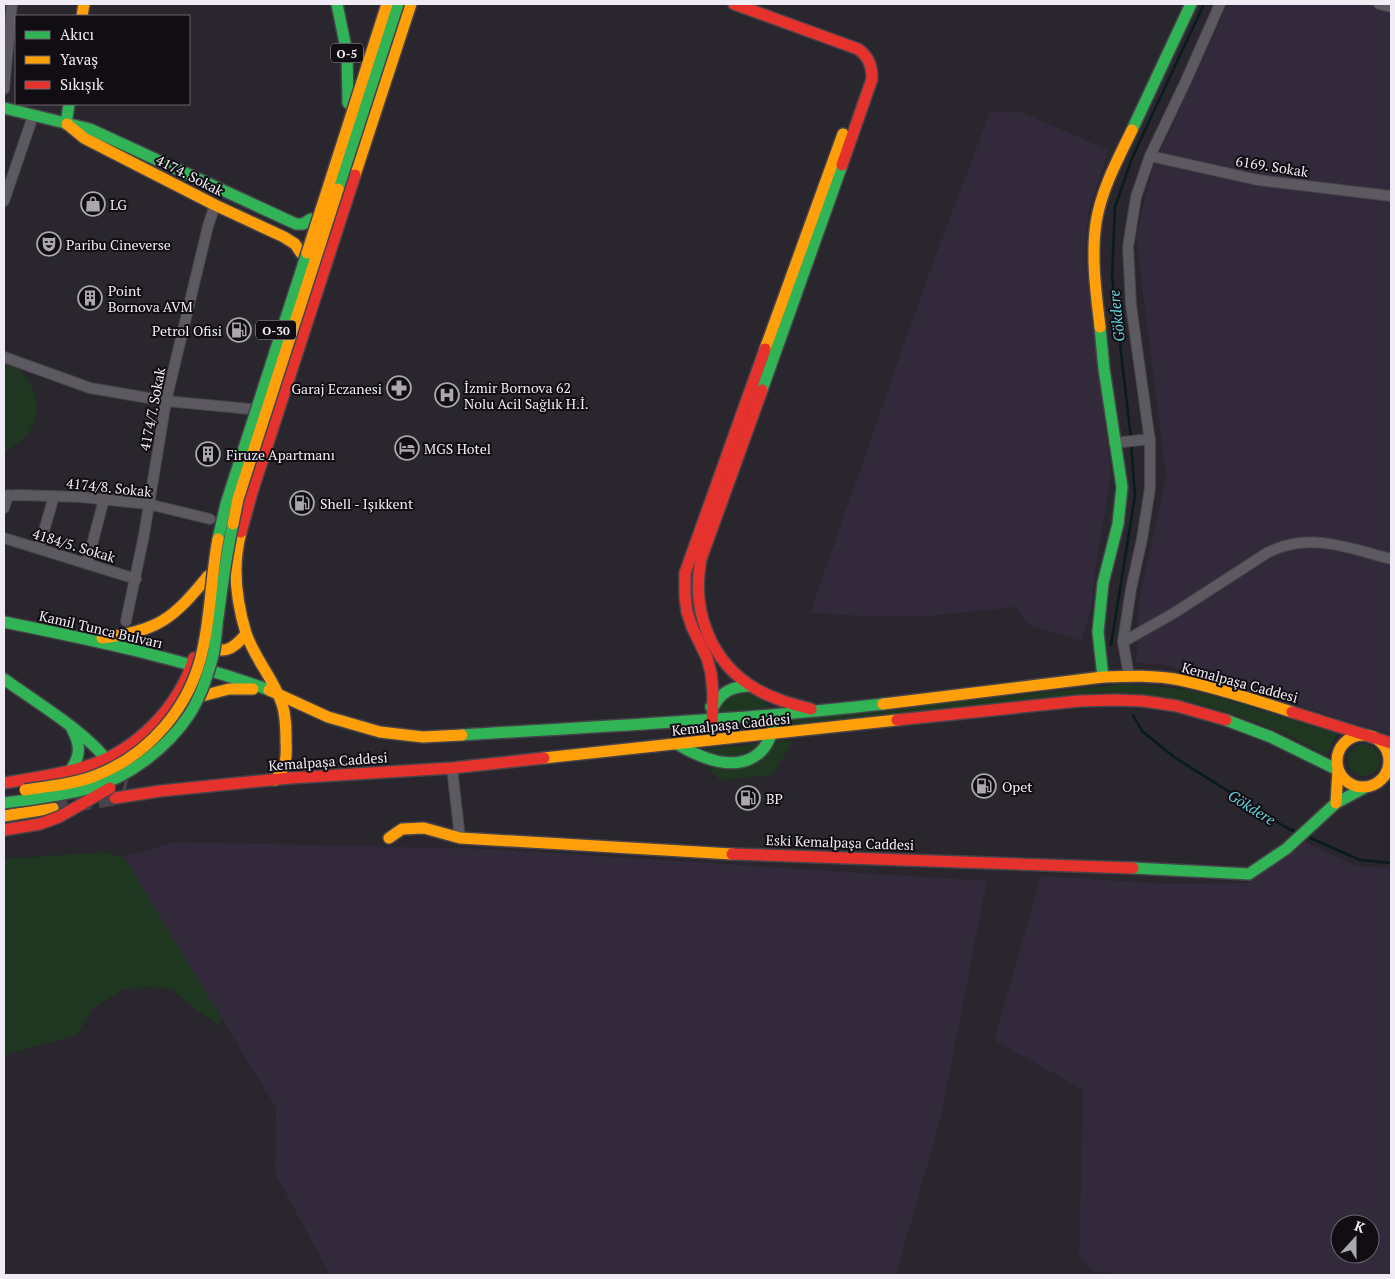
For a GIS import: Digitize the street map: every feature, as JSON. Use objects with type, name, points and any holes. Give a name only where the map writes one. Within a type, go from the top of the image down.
[{"type":"main road","name":"O-5","points":[[337,4],[348,59],[348,104]]},
{"type":"main road","points":[[311,219],[381,4]]},
{"type":"main road","points":[[4,794],[91,777],[121,764],[153,740],[168,724],[189,690],[199,664],[206,634],[217,543],[226,504],[387,4]]},
{"type":"main road","points":[[4,830],[40,824],[65,815],[109,789],[168,740],[189,714],[202,689],[213,655],[227,549],[238,498],[398,4]]},
{"type":"main road","points":[[275,780],[282,773],[285,766],[288,746],[284,708],[246,634],[235,568],[240,532],[411,4]]},
{"type":"main road","points":[[677,744],[709,760],[728,763],[743,762],[757,756],[768,745],[772,735],[776,720],[769,700],[728,666],[710,637],[700,608],[698,574],[701,559],[830,202],[872,79],[872,66],[869,59],[858,48],[734,4]]},
{"type":"main road","points":[[1103,677],[1098,632],[1103,583],[1118,524],[1122,487],[1104,369],[1094,270],[1096,223],[1107,184],[1190,4]]},
{"type":"main road","points":[[719,740],[710,720],[713,707],[713,693],[710,666],[688,614],[684,592],[685,573],[869,59]]},
{"type":"main road","points":[[66,124],[69,105]]},
{"type":"main road","name":"4174. Sokak","points":[[4,108],[90,129],[296,224],[303,224],[311,219]]},
{"type":"main road","name":"4174. Sokak","points":[[66,124],[84,138],[284,237],[295,244],[301,253]]},
{"type":"main road","name":"O-30","points":[[250,410],[311,219]]},
{"type":"main road","points":[[4,783],[70,772],[109,762],[134,742],[176,698],[192,666],[201,626],[219,507],[250,410]]},
{"type":"main road","points":[[87,639],[120,637],[154,626],[168,619],[180,609],[208,576]]},
{"type":"main road","name":"Kamil Tunca Bulvarı","points":[[4,622],[87,639],[192,666]]},
{"type":"main road","points":[[201,626],[203,640],[208,646],[215,649],[232,649],[246,634]]},
{"type":"main road","name":"Kemalpaşa Caddesi","points":[[192,666],[276,693],[328,717],[380,732],[423,737],[775,715],[1103,677],[1129,676],[1179,680],[1245,697],[1391,743]]},
{"type":"main road","points":[[4,679],[88,740],[109,762]]},
{"type":"main road","points":[[651,724],[713,707],[719,697],[728,690],[738,686],[756,689],[804,707],[830,710]]},
{"type":"main road","points":[[158,718],[184,702],[218,691],[247,688],[276,693]]},
{"type":"main road","name":"Kemalpaşa Caddesi","points":[[115,798],[160,791],[275,780],[452,768],[1105,700],[1150,702],[1194,709],[1263,732],[1338,770]]},
{"type":"main road","points":[[70,772],[78,761],[80,753],[78,741],[71,728]]},
{"type":"main road","points":[[1364,788],[1372,786],[1385,776],[1389,760],[1383,745],[1377,739],[1362,735],[1354,737],[1341,747],[1336,762],[1342,778],[1356,787],[1364,788],[1391,790]]},
{"type":"main road","points":[[4,803],[61,795],[91,788],[136,768]]},
{"type":"main road","points":[[1336,803],[1338,770]]},
{"type":"main road","points":[[126,786],[160,791]]},
{"type":"main road","name":"Eski Kemalpaşa Caddesi","points":[[389,838],[402,829],[424,828],[460,838],[686,852],[1039,864],[1249,874],[1286,849],[1336,803],[1364,788]]},
{"type":"main road","points":[[4,816],[53,808]]},
{"type":"street","points":[[4,89],[12,4]]},
{"type":"street","points":[[1129,676],[1123,642],[1150,488],[1150,439],[1131,305],[1128,247],[1136,197],[1150,156],[1220,4]]},
{"type":"street","points":[[1379,4],[1391,7]]},
{"type":"street","points":[[4,201],[33,116]]},
{"type":"street","name":"6169. Sokak","points":[[1150,156],[1258,180],[1391,196]]},
{"type":"street","name":"4174/7. Sokak","points":[[126,621],[136,579],[166,401],[208,226],[216,205]]},
{"type":"street","points":[[4,357],[90,388],[166,401],[250,410]]},
{"type":"street","points":[[1114,443],[1150,439]]},
{"type":"street","points":[[4,508],[6,496]]},
{"type":"street","name":"4174/8. Sokak","points":[[6,496],[104,499],[148,504],[210,519]]},
{"type":"street","points":[[39,548],[54,496]]},
{"type":"street","points":[[87,564],[104,499]]},
{"type":"street","name":"4184/5. Sokak","points":[[4,538],[136,579]]},
{"type":"street","points":[[1123,642],[1174,613],[1279,546],[1313,541],[1340,545],[1391,559]]},
{"type":"street","points":[[452,768],[460,838]]},
{"type":"shaded area","points":[[1228,4],[1391,4],[1391,734],[1161,664],[1136,663],[1139,600],[1166,477],[1136,237],[1152,169]]},
{"type":"shaded area","points":[[1019,111],[1108,150],[1088,214],[1085,257],[1111,476],[1096,566],[1092,603],[1082,641],[1028,625],[1016,607],[929,616],[879,617],[810,613],[925,284],[990,112]]},
{"type":"shaded area","points":[[1303,841],[1357,866],[1391,868],[1391,1275],[1138,1275],[1094,1272],[1079,1256],[1083,1090],[994,1040],[1041,876],[1170,884],[1247,883]]},
{"type":"shaded area","points":[[174,842],[492,849],[987,881],[941,1117],[896,1275],[330,1275],[275,1173],[276,1108],[124,857]]},
{"type":"green space","points":[[4,360],[22,373],[29,382],[37,403],[37,414],[27,435],[8,450],[4,456]]},
{"type":"green space","points":[[1124,684],[1175,688],[1208,694],[1337,734],[1326,756],[1284,734],[1218,710],[1180,700],[1120,693],[1099,693],[783,727],[782,720]]},
{"type":"green space","points":[[749,691],[764,701],[769,708],[718,712],[726,698]]},
{"type":"green space","points":[[787,740],[791,742],[791,745],[772,775],[719,780],[709,768],[774,742]]},
{"type":"green space","points":[[755,744],[758,746],[733,760],[697,749]]},
{"type":"green space","points":[[1364,744],[1376,748],[1380,760],[1376,772],[1364,776],[1352,772],[1348,760],[1352,748]]},
{"type":"green space","points":[[104,852],[124,857],[221,1018],[219,1025],[191,1006],[172,989],[148,987],[122,990],[93,1008],[77,1035],[4,1055],[4,859]]},
{"type":"waterway","name":"Gökdere","points":[[1131,438],[1112,276],[1115,207],[1132,158],[1204,4]]},
{"type":"waterway","name":"Gökdere","points":[[1111,645],[1135,496],[1131,443]]},
{"type":"waterway","name":"Gökdere","points":[[1133,715],[1142,731],[1174,757],[1285,827],[1296,832]]},
{"type":"waterway","name":"Gökdere","points":[[1308,837],[1360,860],[1391,863]]},
{"type":"tunnel","points":[[110,768],[115,779],[127,785]]},
{"type":"tunnel","points":[[53,808],[115,798]]},
{"type":"traffic: fast","points":[[337,4],[347,53],[348,103]]},
{"type":"traffic: fast","points":[[338,189],[398,4]]},
{"type":"traffic: fast","points":[[1132,130],[1191,4]]},
{"type":"traffic: fast","points":[[66,124],[69,105]]},
{"type":"traffic: fast","points":[[4,108],[90,129],[296,224],[303,224],[311,219]]},
{"type":"traffic: fast","points":[[762,390],[842,165]]},
{"type":"traffic: fast","points":[[218,539],[226,504],[307,253]]},
{"type":"traffic: fast","points":[[1100,327],[1104,369],[1122,487],[1118,524],[1103,583],[1098,632],[1103,677]]},
{"type":"traffic: fast","points":[[4,803],[69,793],[90,788],[118,777],[146,760],[170,739],[180,727],[200,694],[213,655],[224,570],[233,524]]},
{"type":"traffic: fast","points":[[4,622],[105,643],[204,669],[269,690]]},
{"type":"traffic: fast","points":[[4,679],[75,729],[110,764]]},
{"type":"traffic: fast","points":[[711,707],[729,690],[751,686]]},
{"type":"traffic: fast","points":[[462,735],[726,718],[883,704]]},
{"type":"traffic: fast","points":[[1226,720],[1271,737],[1338,770]]},
{"type":"traffic: fast","points":[[677,744],[706,758],[728,763],[738,762],[749,760],[761,752],[774,728]]},
{"type":"traffic: fast","points":[[69,772],[78,756],[77,740],[72,729]]},
{"type":"traffic: fast","points":[[1133,868],[1249,874],[1286,849],[1336,803],[1364,788]]},
{"type":"traffic: slow","points":[[82,15],[84,4]]},
{"type":"traffic: slow","points":[[307,253],[387,4]]},
{"type":"traffic: slow","points":[[355,175],[411,4]]},
{"type":"traffic: slow","points":[[67,124],[84,138],[215,205],[284,237],[295,244],[301,253]]},
{"type":"traffic: slow","points":[[1100,327],[1094,262],[1096,223],[1106,187],[1132,130]]},
{"type":"traffic: slow","points":[[765,349],[843,134]]},
{"type":"traffic: slow","points":[[233,524],[238,499],[338,189]]},
{"type":"traffic: slow","points":[[241,532],[238,544],[236,582],[243,621],[250,642],[278,695],[285,718],[286,758],[282,772],[275,780]]},
{"type":"traffic: slow","points":[[25,790],[76,782],[113,768],[149,743],[178,709],[189,690],[203,648],[218,539]]},
{"type":"traffic: slow","points":[[102,638],[151,627],[163,620],[185,603],[208,576]]},
{"type":"traffic: slow","points":[[204,641],[216,649],[227,650],[246,634]]},
{"type":"traffic: slow","points":[[883,704],[1103,677],[1142,676],[1171,678],[1194,683],[1292,712]]},
{"type":"traffic: slow","points":[[190,699],[229,689],[253,689]]},
{"type":"traffic: slow","points":[[269,690],[328,717],[380,732],[423,737],[462,735]]},
{"type":"traffic: slow","points":[[544,758],[897,720]]},
{"type":"traffic: slow","points":[[1358,735],[1368,735],[1378,739],[1385,746],[1389,761],[1385,776],[1378,783],[1368,787],[1358,787],[1348,783],[1341,776],[1337,766],[1337,756],[1341,746],[1348,739],[1358,735]]},
{"type":"traffic: slow","points":[[1336,803],[1338,770]]},
{"type":"traffic: slow","points":[[4,816],[53,808]]},
{"type":"traffic: slow","points":[[389,838],[402,829],[424,828],[460,838],[732,854]]},
{"type":"traffic: jam","points":[[734,4],[858,49],[867,59],[872,79],[842,165]]},
{"type":"traffic: jam","points":[[241,532],[252,492],[355,175]]},
{"type":"traffic: jam","points":[[712,727],[713,693],[711,673],[707,658],[687,612],[685,573],[765,349]]},
{"type":"traffic: jam","points":[[762,390],[701,559],[699,597],[702,615],[716,649],[740,678],[762,693],[811,709]]},
{"type":"traffic: jam","points":[[4,783],[77,769],[105,759],[122,750],[153,725],[166,710],[178,693],[194,658]]},
{"type":"traffic: jam","points":[[897,720],[1079,701],[1116,700],[1143,701],[1177,706],[1226,720]]},
{"type":"traffic: jam","points":[[1292,712],[1391,743]]},
{"type":"traffic: jam","points":[[115,798],[160,791],[290,778],[452,768],[544,758]]},
{"type":"traffic: jam","points":[[4,830],[40,824],[59,817],[110,788]]},
{"type":"traffic: jam","points":[[732,854],[1133,868]]},
{"type":"place","name":"LG","points":[[93,204]]},
{"type":"place","name":"Paribu Cineverse","points":[[49,244]]},
{"type":"place","name":"Point Bornova AVM","points":[[90,298]]},
{"type":"place","name":"Petrol Ofisi","points":[[239,330]]},
{"type":"place","name":"Garaj Eczanesi","points":[[399,388]]},
{"type":"place","name":"İzmir Bornova 62 Nolu Acil Sağlık H.İ.","points":[[447,395]]},
{"type":"place","name":"MGS Hotel","points":[[407,448]]},
{"type":"place","name":"Firuze Apartmanı","points":[[208,454]]},
{"type":"place","name":"Shell - Işıkkent","points":[[302,503]]},
{"type":"place","name":"Opet","points":[[984,786]]},
{"type":"place","name":"BP","points":[[748,798]]}]
